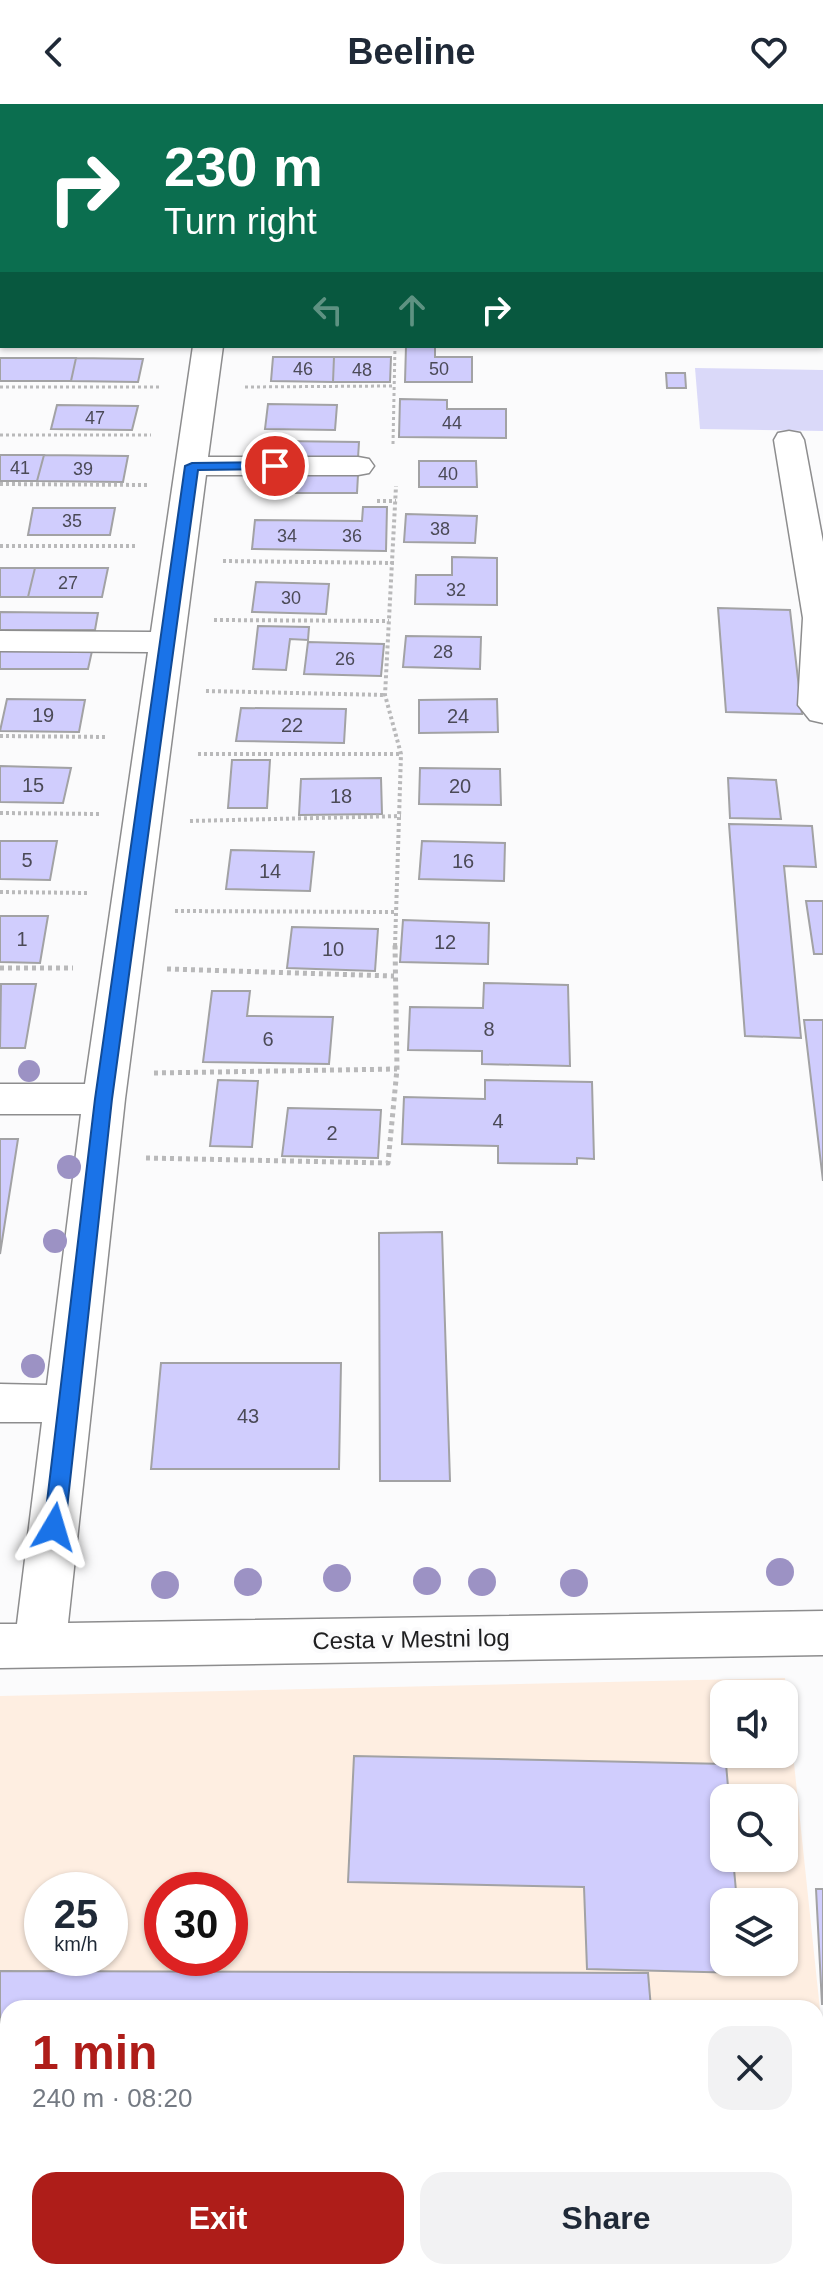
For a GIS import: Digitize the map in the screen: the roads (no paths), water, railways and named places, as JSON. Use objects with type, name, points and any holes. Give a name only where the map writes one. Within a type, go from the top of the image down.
[{"type":"street","points":[[20,1645],[67,1419],[105,1087],[208,348]]},
{"type":"street","points":[[789,440],[820,618],[816,705],[823,712]]},
{"type":"street","points":[[192,462],[358,466]]},
{"type":"street","points":[[0,641],[170,631]]},
{"type":"street","points":[[0,1099],[105,1087]]},
{"type":"street","points":[[0,1403],[67,1419]]},
{"type":"street","points":[[0,1433],[67,1419]]},
{"type":"street","name":"Cesta v Mestni log","points":[[20,1645],[823,1633]]}]
